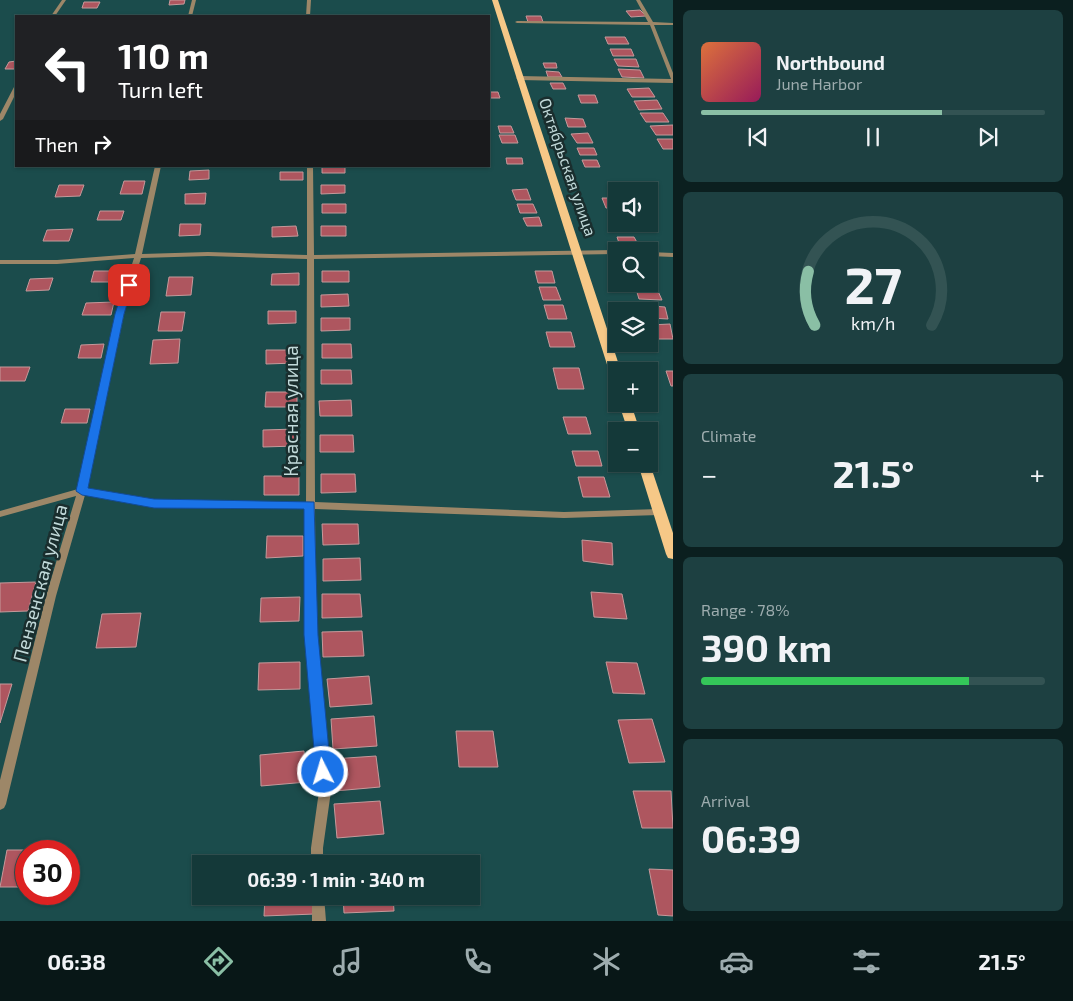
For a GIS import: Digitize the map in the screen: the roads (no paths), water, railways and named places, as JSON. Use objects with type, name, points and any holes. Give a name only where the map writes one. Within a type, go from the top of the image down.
[{"type":"main road","name":"Октябрьская улица","points":[[495,0],[519,78],[579,253],[612,362]]},
{"type":"main road","points":[[646,472],[673,554]]},
{"type":"street","points":[[54,15],[64,0]]},
{"type":"street","points":[[190,15],[194,0]]},
{"type":"street","points":[[308,15],[309,0]]},
{"type":"street","points":[[519,78],[673,80],[651,24],[638,0]]},
{"type":"street","points":[[517,22],[673,24]]},
{"type":"street","points":[[0,119],[15,90]]},
{"type":"street","name":"Пензенская улица","points":[[0,804],[51,596],[82,491],[120,314],[138,256],[158,167]]},
{"type":"street","name":"Красная улица","points":[[310,167],[311,635],[325,791],[317,855]]},
{"type":"street","points":[[0,262],[57,262],[138,256],[208,254],[310,257],[608,252]]},
{"type":"street","points":[[658,254],[673,255]]},
{"type":"street","points":[[0,514],[82,491],[154,504],[310,505],[564,515],[659,512]]},
{"type":"street","points":[[318,905],[319,921]]}]
